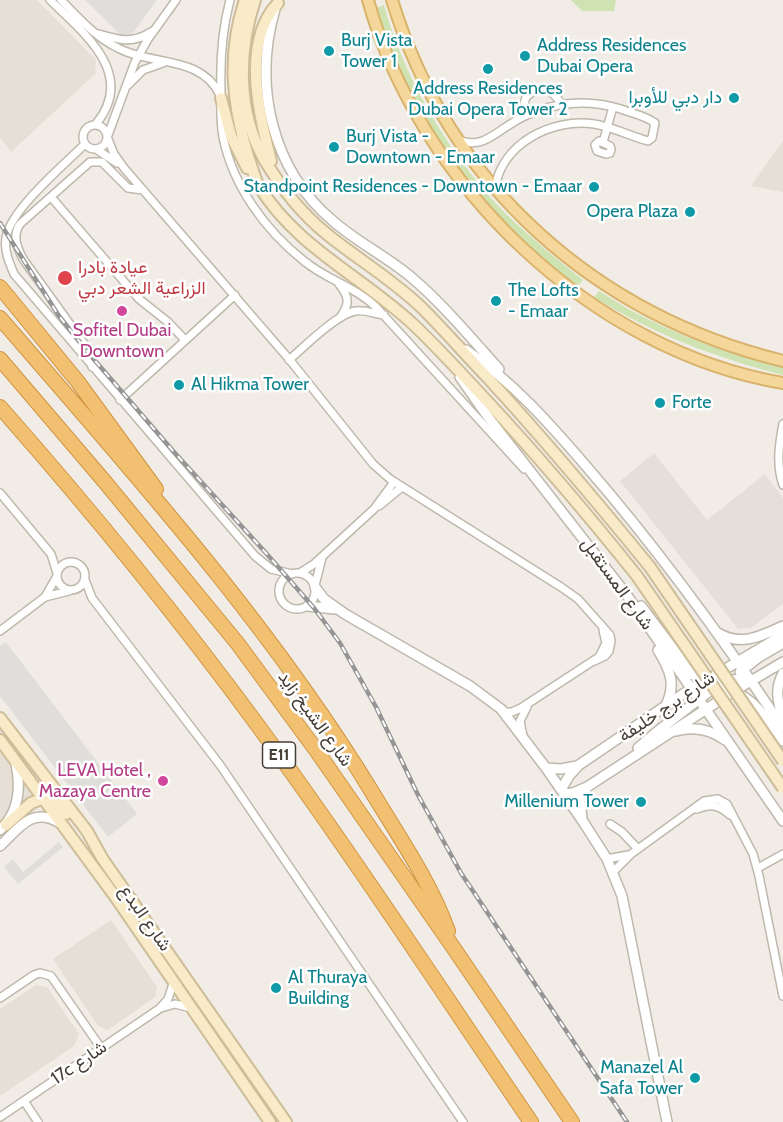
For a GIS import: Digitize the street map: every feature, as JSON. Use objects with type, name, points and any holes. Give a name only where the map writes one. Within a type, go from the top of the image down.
[{"type":"highway","points":[[0,287],[121,439],[183,531]]},
{"type":"highway","points":[[0,318],[183,531],[277,652],[348,753],[432,890],[455,950]]},
{"type":"highway","name":"شارع الشيخ زايد","points":[[0,359],[226,628],[323,760],[572,1122]]},
{"type":"highway","name":"E11","points":[[0,407],[132,563],[252,717],[368,882],[531,1122]]},
{"type":"main road","name":"شارع المستقبل","points":[[245,0],[234,47],[233,84],[238,120],[257,183],[274,208],[300,236],[381,296],[443,353],[560,482],[638,576],[783,788]]},
{"type":"main road","name":"شارع المستقبل","points":[[255,0],[245,39],[244,91],[251,127],[264,159],[298,206],[317,226],[418,304],[566,465],[650,567],[783,761]]},
{"type":"main road","points":[[368,0],[394,72],[424,128],[465,187],[515,242],[582,297],[649,337],[700,359],[781,385]]},
{"type":"main road","points":[[274,173],[260,112],[256,69],[263,31],[270,13],[279,1]]},
{"type":"main road","points":[[394,3],[422,78],[456,138],[495,188],[549,243],[612,291],[650,312],[690,331],[783,361]]},
{"type":"main road","points":[[221,98],[227,124],[237,149],[257,183]]},
{"type":"main road","name":"شارع البدع","points":[[0,718],[87,831],[102,858],[286,1122]]},
{"type":"main road","name":"شارع البدع","points":[[0,740],[64,825],[270,1122]]},
{"type":"main road","points":[[3,827],[31,803],[44,798],[51,800],[61,807],[102,858]]},
{"type":"street","points":[[50,0],[92,40],[106,65],[111,93],[104,113],[96,124]]},
{"type":"street","points":[[61,0],[93,32],[112,46],[138,56],[187,66],[202,73],[213,84],[221,98]]},
{"type":"street","points":[[96,149],[104,146],[138,56],[176,0]]},
{"type":"street","points":[[230,0],[222,44],[222,126],[227,153],[250,200],[266,223],[290,249],[318,271],[365,297],[384,315],[513,458],[546,490]]},
{"type":"street","points":[[279,1],[270,30],[266,60],[266,93],[276,137],[295,177],[312,200],[333,221],[395,264],[434,298],[523,396]]},
{"type":"street","points":[[93,32],[124,41],[136,40],[153,31]]},
{"type":"street","points":[[122,95],[131,81],[143,70],[166,63]]},
{"type":"street","points":[[520,118],[526,97],[536,89],[544,88],[551,92],[562,105]]},
{"type":"street","points":[[456,138],[471,143],[481,143],[520,118],[540,110],[585,103],[613,107],[655,123],[656,127],[651,140],[648,141],[608,127],[573,124],[538,133],[516,148],[505,160],[498,174],[495,188]]},
{"type":"street","points":[[603,142],[613,107]]},
{"type":"street","points":[[85,144],[83,132],[88,126],[96,124],[102,126],[114,154],[124,168],[290,360],[365,456],[381,472],[561,587],[585,606],[599,622],[606,643],[603,653],[530,702],[512,712],[504,712]]},
{"type":"street","points":[[85,144],[124,168]]},
{"type":"street","points":[[85,144],[15,217],[6,237],[5,248],[14,274],[255,556],[271,569],[296,573],[311,579],[324,599],[345,614],[470,686],[504,712],[546,768],[607,859],[613,872],[628,922],[667,1122]]},
{"type":"street","points":[[92,367],[90,352],[26,265],[15,239],[20,224],[94,161],[106,164],[128,188],[143,190]]},
{"type":"street","points":[[51,197],[139,299],[168,322],[185,340]]},
{"type":"street","points":[[290,360],[341,316],[346,309],[348,297],[338,282]]},
{"type":"street","points":[[120,400],[235,295]]},
{"type":"street","points":[[341,316],[362,310],[384,315]]},
{"type":"street","name":"شارع المستقبل","points":[[455,342],[523,396],[628,516],[716,632],[783,728]]},
{"type":"street","name":"شارع المستقبل","points":[[443,353],[488,417],[627,594],[783,821]]},
{"type":"street","points":[[783,424],[778,447],[778,462],[783,485]]},
{"type":"street","points":[[374,509],[394,482]]},
{"type":"street","points":[[323,556],[315,586],[315,598],[302,609],[290,608],[281,600],[279,587],[286,576],[314,564],[374,509],[402,487]]},
{"type":"street","points":[[0,494],[51,554],[61,586],[84,596],[100,609]]},
{"type":"street","points":[[45,597],[64,564],[75,562],[84,569],[88,593],[233,784],[463,1122]]},
{"type":"street","points":[[0,631],[45,597],[72,590],[81,586],[85,580]]},
{"type":"street","points":[[627,594],[650,616],[693,675],[724,684],[747,698],[760,709],[783,741]]},
{"type":"street","points":[[308,606],[331,608],[345,614]]},
{"type":"street","points":[[716,632],[732,640],[745,641],[783,626]]},
{"type":"street","points":[[650,628],[655,644],[671,676],[672,691],[665,707]]},
{"type":"street","name":"شارع برج خليفة","points":[[783,634],[740,665],[692,689],[579,765],[568,776],[562,792],[573,793],[587,787],[750,680],[783,662]]},
{"type":"street","points":[[706,709],[740,665],[783,643]]},
{"type":"street","points":[[783,673],[776,695],[783,717]]},
{"type":"street","points":[[692,689],[750,680]]},
{"type":"street","points":[[622,764],[648,739],[724,684]]},
{"type":"street","points":[[523,737],[520,721],[530,702]]},
{"type":"street","points":[[665,736],[684,729],[704,730],[723,738],[734,748]]},
{"type":"street","points":[[3,827],[17,803],[20,791],[15,759]]},
{"type":"street","points":[[546,768],[561,769],[579,765]]},
{"type":"street","points":[[584,824],[579,805],[587,787]]},
{"type":"street","points":[[613,872],[631,854],[693,810],[714,805],[723,808],[737,821],[757,865],[783,996]]},
{"type":"street","points":[[0,846],[31,818],[46,816],[64,825]]},
{"type":"street","points":[[610,824],[622,832],[638,849]]},
{"type":"street","points":[[607,859],[631,854]]},
{"type":"street","points":[[757,865],[781,854]]},
{"type":"street","points":[[0,998],[34,975],[40,973],[51,976],[101,1048]]},
{"type":"street","name":"17c شارع","points":[[0,1117],[159,1009],[168,999],[174,981]]},
{"type":"street","points":[[159,1009],[175,1004],[191,1008]]},
{"type":"street","points":[[24,1101],[38,1122]]},
{"type":"shaded area","points":[[0,0],[37,0],[96,60],[95,74],[11,152],[0,137]]},
{"type":"shaded area","points":[[85,0],[157,0],[132,34],[121,35]]},
{"type":"shaded area","points":[[783,141],[783,192],[751,186]]},
{"type":"shaded area","points":[[654,453],[707,520],[765,474],[783,498],[783,604],[751,628],[738,629],[620,481]]},
{"type":"shaded area","points":[[6,642],[137,814],[108,837],[0,696],[0,646]]},
{"type":"shaded area","points":[[0,728],[53,796],[0,839]]},
{"type":"shaded area","points":[[59,842],[63,847],[18,884],[4,867],[13,859],[23,872]]},
{"type":"shaded area","points":[[111,920],[157,987],[155,997],[108,1030],[98,1026],[53,959]]},
{"type":"shaded area","points":[[36,985],[47,987],[79,1034],[74,1046],[0,1096],[0,1009]]},
{"type":"green space","points":[[571,0],[616,0],[614,11],[582,11]]},
{"type":"green space","points":[[384,5],[413,82],[456,154],[490,197],[512,219],[583,280],[578,286],[549,264],[495,213],[449,156],[411,93],[395,60],[376,8]]},
{"type":"green space","points":[[599,291],[642,316],[688,337],[783,368],[783,375],[686,344],[594,297]]},
{"type":"railway","points":[[0,223],[59,316],[91,356],[314,608],[340,643],[376,707],[418,795],[461,873],[627,1122]]},
{"type":"place","name":"Burj Vista Tower 1","points":[[329,51]]},
{"type":"place","name":"Address Residences Dubai Opera","points":[[525,56]]},
{"type":"place","name":"Address Residences Dubai Opera Tower 2","points":[[488,69]]},
{"type":"place","name":"دار دبي للأوبرا","points":[[734,98]]},
{"type":"place","name":"Burj Vista - Downtown - Emaar","points":[[334,147]]},
{"type":"place","name":"Standpoint Residences - Downtown - Emaar","points":[[594,187]]},
{"type":"place","name":"Opera Plaza","points":[[690,212]]},
{"type":"place","name":"عيادة بادرا الزراعية الشعر دبي","points":[[65,278]]},
{"type":"place","name":"The Lofts - Emaar","points":[[496,301]]},
{"type":"place","name":"Sofitel Dubai Downtown","points":[[122,311]]},
{"type":"place","name":"Al Hikma Tower","points":[[179,385]]},
{"type":"place","name":"Forte","points":[[660,403]]},
{"type":"place","name":"LEVA Hotel , Mazaya Centre","points":[[163,781]]},
{"type":"place","name":"Millenium Tower","points":[[641,802]]},
{"type":"place","name":"Al Thuraya Building","points":[[276,988]]},
{"type":"place","name":"Manazel Al Safa Tower","points":[[695,1078]]}]
